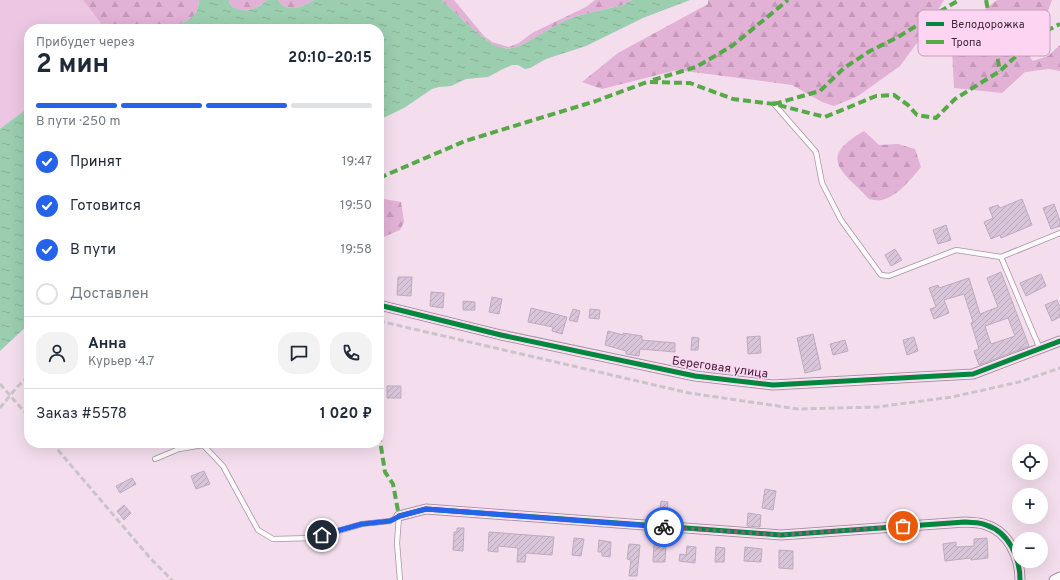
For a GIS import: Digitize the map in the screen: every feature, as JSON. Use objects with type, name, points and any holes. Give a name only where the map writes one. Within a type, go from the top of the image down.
[{"type":"street","name":"Береговая улица","points":[[384,306],[501,335],[695,376],[773,384],[973,374],[1060,341]]},
{"type":"street","points":[[400,516],[426,509],[781,535],[965,522],[986,524],[998,529],[1008,540],[1016,555],[1020,580]]},
{"type":"street","points":[[1054,580],[1060,577]]},
{"type":"lane","points":[[774,104],[816,152],[822,183],[841,220],[881,275],[889,276],[956,250],[1001,256],[1060,233]]},
{"type":"lane","points":[[1001,256],[1040,349]]},
{"type":"lane","points":[[155,459],[179,449],[187,448]]},
{"type":"lane","points":[[205,448],[223,466],[258,530],[273,540],[314,538],[362,524],[390,521],[400,516]]},
{"type":"lane","points":[[400,516],[396,543],[400,580]]},
{"type":"shaded area","points":[[0,0],[83,0],[101,24],[24,24],[24,111],[0,129]]},
{"type":"green space","points":[[83,0],[199,0],[194,16],[180,24],[101,24]]},
{"type":"green space","points":[[229,0],[267,0],[258,7],[243,11],[234,7],[229,3]]},
{"type":"green space","points":[[278,0],[314,0],[300,7],[290,8],[286,7]]},
{"type":"green space","points":[[442,0],[454,0],[484,36],[492,42],[509,47],[519,43],[532,33],[586,7],[595,0],[632,0],[623,5],[577,16],[562,22],[520,46],[508,49],[496,46],[489,42],[467,24]]},
{"type":"green space","points":[[708,0],[944,0],[938,10],[918,10],[918,42],[900,66],[858,96],[834,106],[822,102],[792,85],[677,70],[602,89],[582,82],[618,53],[708,4]]},
{"type":"green space","points":[[997,0],[1052,0],[1048,10],[984,10]]},
{"type":"green space","points":[[1060,45],[1060,71],[1049,69],[1025,72],[1002,93],[954,88],[952,56],[1029,56],[1033,61],[1050,56],[1050,54]]},
{"type":"green space","points":[[864,131],[879,145],[898,144],[915,149],[921,167],[899,191],[882,200],[869,199],[844,173],[837,158],[841,150],[849,141]]},
{"type":"green space","points":[[384,199],[401,202],[404,222],[400,230],[384,237]]},
{"type":"water","points":[[199,0],[229,0],[229,3],[233,7],[248,10],[258,7],[267,0],[278,0],[286,7],[295,8],[314,0],[442,0],[467,24],[489,42],[496,46],[508,49],[520,46],[562,22],[577,16],[623,5],[632,0],[690,0],[643,18],[586,46],[546,59],[530,68],[525,69],[518,65],[512,65],[488,77],[466,79],[451,86],[432,89],[404,108],[384,118],[384,24],[180,24],[194,16]]},
{"type":"water","points":[[24,111],[24,329],[0,351],[0,129]]},
{"type":"building","points":[[1022,199],[1032,225],[1001,238],[1000,235],[991,239],[984,222],[993,218],[989,208],[998,205],[1000,208]]},
{"type":"building","points":[[1054,204],[1060,221],[1060,226],[1051,229],[1043,208]]},
{"type":"building","points":[[946,225],[951,240],[938,244],[933,230]]},
{"type":"building","points":[[895,249],[902,260],[891,266],[885,255]]},
{"type":"building","points":[[1001,272],[1029,346],[979,365],[974,351],[979,349],[971,323],[973,322],[964,294],[944,300],[949,313],[934,319],[930,309],[936,307],[929,288],[938,285],[939,288],[969,278],[980,314],[998,307],[987,278]],"holes":[[[1008,318],[1015,336],[991,344],[985,326]]]},
{"type":"building","points":[[1041,274],[1046,286],[1026,296],[1020,283]]},
{"type":"building","points":[[398,277],[412,277],[411,296],[397,295]]},
{"type":"building","points":[[431,292],[444,293],[443,308],[430,306]]},
{"type":"building","points":[[492,297],[502,299],[499,314],[489,312]]},
{"type":"building","points":[[1057,300],[1060,307],[1060,317],[1052,321],[1045,305]]},
{"type":"building","points":[[463,301],[475,302],[475,310],[463,310]]},
{"type":"building","points":[[531,308],[567,317],[562,334],[552,331],[553,327],[528,322]]},
{"type":"building","points":[[573,309],[580,311],[577,322],[569,320]]},
{"type":"building","points":[[590,309],[600,310],[599,319],[589,318]]},
{"type":"building","points":[[608,331],[623,335],[623,333],[642,336],[642,340],[675,343],[675,352],[640,349],[639,356],[626,354],[626,351],[605,345]]},
{"type":"building","points":[[813,334],[821,369],[805,373],[797,338]]},
{"type":"building","points":[[760,336],[761,353],[748,354],[747,337]]},
{"type":"building","points":[[692,337],[699,338],[698,350],[691,350]]},
{"type":"building","points":[[914,337],[918,351],[907,355],[903,340]]},
{"type":"building","points":[[845,340],[848,351],[833,355],[830,344]]},
{"type":"building","points":[[387,386],[401,386],[401,398],[387,398]]},
{"type":"building","points":[[204,471],[210,484],[196,489],[191,476]]},
{"type":"building","points":[[132,478],[136,484],[120,493],[116,486]]},
{"type":"building","points":[[765,489],[776,491],[773,510],[762,508]]},
{"type":"building","points":[[661,501],[668,502],[666,518],[659,518]]},
{"type":"building","points":[[124,505],[131,513],[124,520],[117,511]]},
{"type":"building","points":[[748,513],[761,515],[760,527],[747,526]]},
{"type":"building","points":[[457,528],[464,528],[463,551],[453,550],[454,532],[457,532]]},
{"type":"building","points":[[489,532],[554,537],[552,555],[526,553],[525,562],[517,562],[518,548],[498,546],[498,552],[488,551]]},
{"type":"building","points":[[574,538],[584,539],[581,556],[572,555]]},
{"type":"building","points":[[987,538],[988,558],[945,561],[943,544],[956,542],[956,547],[974,546],[974,539]]},
{"type":"building","points":[[599,540],[611,542],[610,557],[602,556],[602,552],[598,552]]},
{"type":"building","points":[[654,543],[666,544],[665,562],[653,562]]},
{"type":"building","points":[[629,544],[640,545],[637,576],[629,576],[631,560],[627,559]]},
{"type":"building","points":[[687,546],[696,547],[695,563],[679,561],[680,554],[686,555]]},
{"type":"building","points":[[716,547],[725,548],[724,562],[715,562]]},
{"type":"building","points":[[745,547],[762,549],[761,562],[744,561]]},
{"type":"building","points":[[779,550],[793,551],[793,569],[779,568]]},
{"type":"railway","points":[[384,322],[689,393],[798,409],[877,407],[952,397],[1019,382],[1060,368]]},
{"type":"railway","points":[[0,408],[24,381]]},
{"type":"railway","points":[[0,384],[24,411]]},
{"type":"railway","points":[[56,448],[151,559],[172,580]]},
{"type":"marked path","points":[[653,80],[696,67],[732,46],[788,0]]},
{"type":"marked path","points":[[943,10],[959,0]]},
{"type":"marked path","points":[[986,0],[988,10]]},
{"type":"marked path","points":[[1050,29],[1060,24]]},
{"type":"marked path","points":[[774,104],[820,91],[844,68],[870,51],[918,25]]},
{"type":"marked path","points":[[997,56],[1000,71]]},
{"type":"marked path","points":[[384,176],[465,141],[596,101],[647,82],[690,83],[733,99],[774,104],[825,117],[876,96],[894,95],[908,105],[917,115],[936,118],[955,99],[1000,71],[1016,56]]},
{"type":"marked path","points":[[381,448],[385,472],[393,484],[399,516]]},
{"type":"cycle path","points":[[384,306],[501,335],[695,376],[773,385],[973,374],[1060,341]]},
{"type":"cycle path","points":[[399,516],[426,509],[781,535],[965,522],[979,523],[994,528],[1007,540],[1012,547],[1018,563],[1020,580]]},
{"type":"way so far","points":[[664,527],[781,535],[903,526]]},
{"type":"route","points":[[322,535],[362,524],[390,521],[400,516],[426,509],[664,527]]}]
